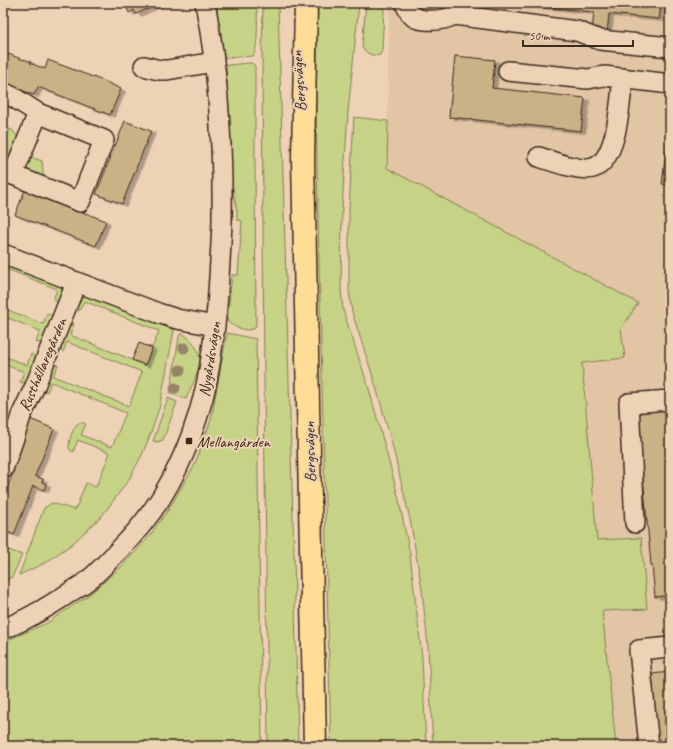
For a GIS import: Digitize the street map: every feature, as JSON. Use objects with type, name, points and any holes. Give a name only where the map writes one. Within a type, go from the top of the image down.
[{"type":"main road","name":"Bergsvägen","points":[[292,3],[303,159]]},
{"type":"main road","name":"Bergsvägen","points":[[306,3],[303,159],[315,746]]},
{"type":"street","name":"Nygårdsvägen","points":[[3,629],[19,623],[52,605],[88,581],[112,558],[139,529],[161,498],[190,441],[200,410],[210,365],[220,272],[223,184],[220,116],[205,3]]},
{"type":"street","points":[[405,3],[409,12],[414,17],[419,19],[444,19],[456,15],[577,31],[600,40],[670,47]]},
{"type":"street","points":[[144,66],[159,70],[167,70],[214,62]]},
{"type":"street","points":[[508,71],[588,79],[604,76],[670,84]]},
{"type":"street","points":[[539,157],[576,168],[592,169],[602,163],[611,148],[617,122],[623,78]]},
{"type":"street","points":[[3,92],[38,113],[104,140],[80,202],[13,175],[38,113]]},
{"type":"street","points":[[3,254],[158,313],[177,319],[215,326]]},
{"type":"street","name":"Rusthållaregården","points":[[3,469],[21,416],[35,386],[76,282]]},
{"type":"street","points":[[635,522],[629,403],[670,400]]},
{"type":"street","points":[[648,746],[640,650],[670,647]]},
{"type":"shaded area","points":[[389,3],[670,3],[670,746],[616,746],[602,611],[641,538],[597,541],[582,363],[625,358],[387,168]]},
{"type":"green space","points":[[216,3],[257,3],[257,39],[253,56],[225,58]]},
{"type":"green space","points":[[263,3],[278,3],[298,746],[268,746],[264,382]]},
{"type":"green space","points":[[318,3],[359,3],[348,112],[342,208],[341,289],[343,310],[369,389],[398,496],[410,554],[422,658],[426,746],[331,746],[316,109]]},
{"type":"green space","points":[[366,3],[381,3],[384,10],[382,50],[380,55],[370,54],[362,48]]},
{"type":"green space","points":[[252,63],[255,66],[256,324],[255,328],[244,330],[227,321],[232,275],[238,275],[242,221],[237,220],[232,183],[226,68],[228,65]]},
{"type":"green space","points":[[354,117],[388,121],[387,168],[638,303],[621,329],[625,358],[582,363],[597,540],[641,538],[647,609],[602,611],[616,746],[433,746],[428,646],[422,590],[410,519],[391,440],[374,380],[352,312],[349,291],[349,209]]},
{"type":"green space","points":[[9,129],[12,130],[17,136],[20,144],[13,159],[3,151]]},
{"type":"green space","points":[[28,156],[42,161],[44,181],[21,172]]},
{"type":"green space","points":[[3,262],[60,285],[63,292],[61,300],[53,300],[57,289],[4,268],[3,270]]},
{"type":"green space","points":[[85,296],[97,299],[174,330],[160,405],[142,455],[128,481],[101,517],[72,544],[45,563],[19,575],[44,508],[52,503],[75,510],[86,483],[96,487],[110,453],[78,440],[73,452],[70,450],[69,444],[75,427],[80,423],[86,424],[81,435],[112,447],[126,413],[51,382],[47,392],[43,389],[52,364],[58,365],[53,376],[129,406],[142,372],[67,342],[63,352],[59,348],[69,324],[74,324],[70,335],[145,365],[159,331],[84,301],[79,311],[75,307],[80,297]]},
{"type":"green space","points":[[3,308],[43,324],[47,313],[51,315],[52,317],[42,343],[36,342],[40,331],[3,316]]},
{"type":"green space","points":[[181,333],[189,338],[195,346],[200,359],[198,372],[186,399],[170,393],[179,337]]},
{"type":"green space","points":[[227,333],[256,339],[262,746],[3,746],[3,642],[47,623],[89,595],[121,567],[149,537],[170,507],[194,466],[211,420]]},
{"type":"green space","points":[[31,354],[36,357],[37,360],[27,382],[20,382],[24,372],[3,364],[3,356],[27,365]]},
{"type":"green space","points":[[168,398],[177,402],[163,440],[157,442],[153,441]]},
{"type":"green space","points":[[3,548],[22,555],[12,577],[3,581]]},
{"type":"building","points":[[125,3],[161,3],[136,14],[134,10],[129,13]]},
{"type":"building","points":[[508,3],[661,3],[659,19],[609,14],[607,33],[592,31],[594,12]]},
{"type":"building","points":[[3,52],[24,59],[45,69],[48,60],[121,89],[110,115],[38,87],[34,95],[3,83]]},
{"type":"building","points":[[455,56],[495,60],[492,88],[585,98],[581,131],[449,117]]},
{"type":"building","points":[[670,117],[670,185],[662,184]]},
{"type":"building","points":[[125,121],[151,131],[122,204],[96,194]]},
{"type":"building","points":[[25,190],[106,221],[96,246],[15,215]]},
{"type":"building","points":[[139,343],[152,348],[145,365],[132,360]]},
{"type":"building","points":[[670,409],[670,595],[655,597],[638,412]]},
{"type":"building","points":[[30,419],[54,429],[35,476],[43,479],[42,482],[46,484],[44,490],[33,486],[14,535],[5,531],[3,535],[3,499],[14,470],[11,469]]},
{"type":"building","points":[[670,672],[670,746],[658,746],[652,674]]},
{"type":"place","name":"Mellangården","points":[[189,441]]}]
